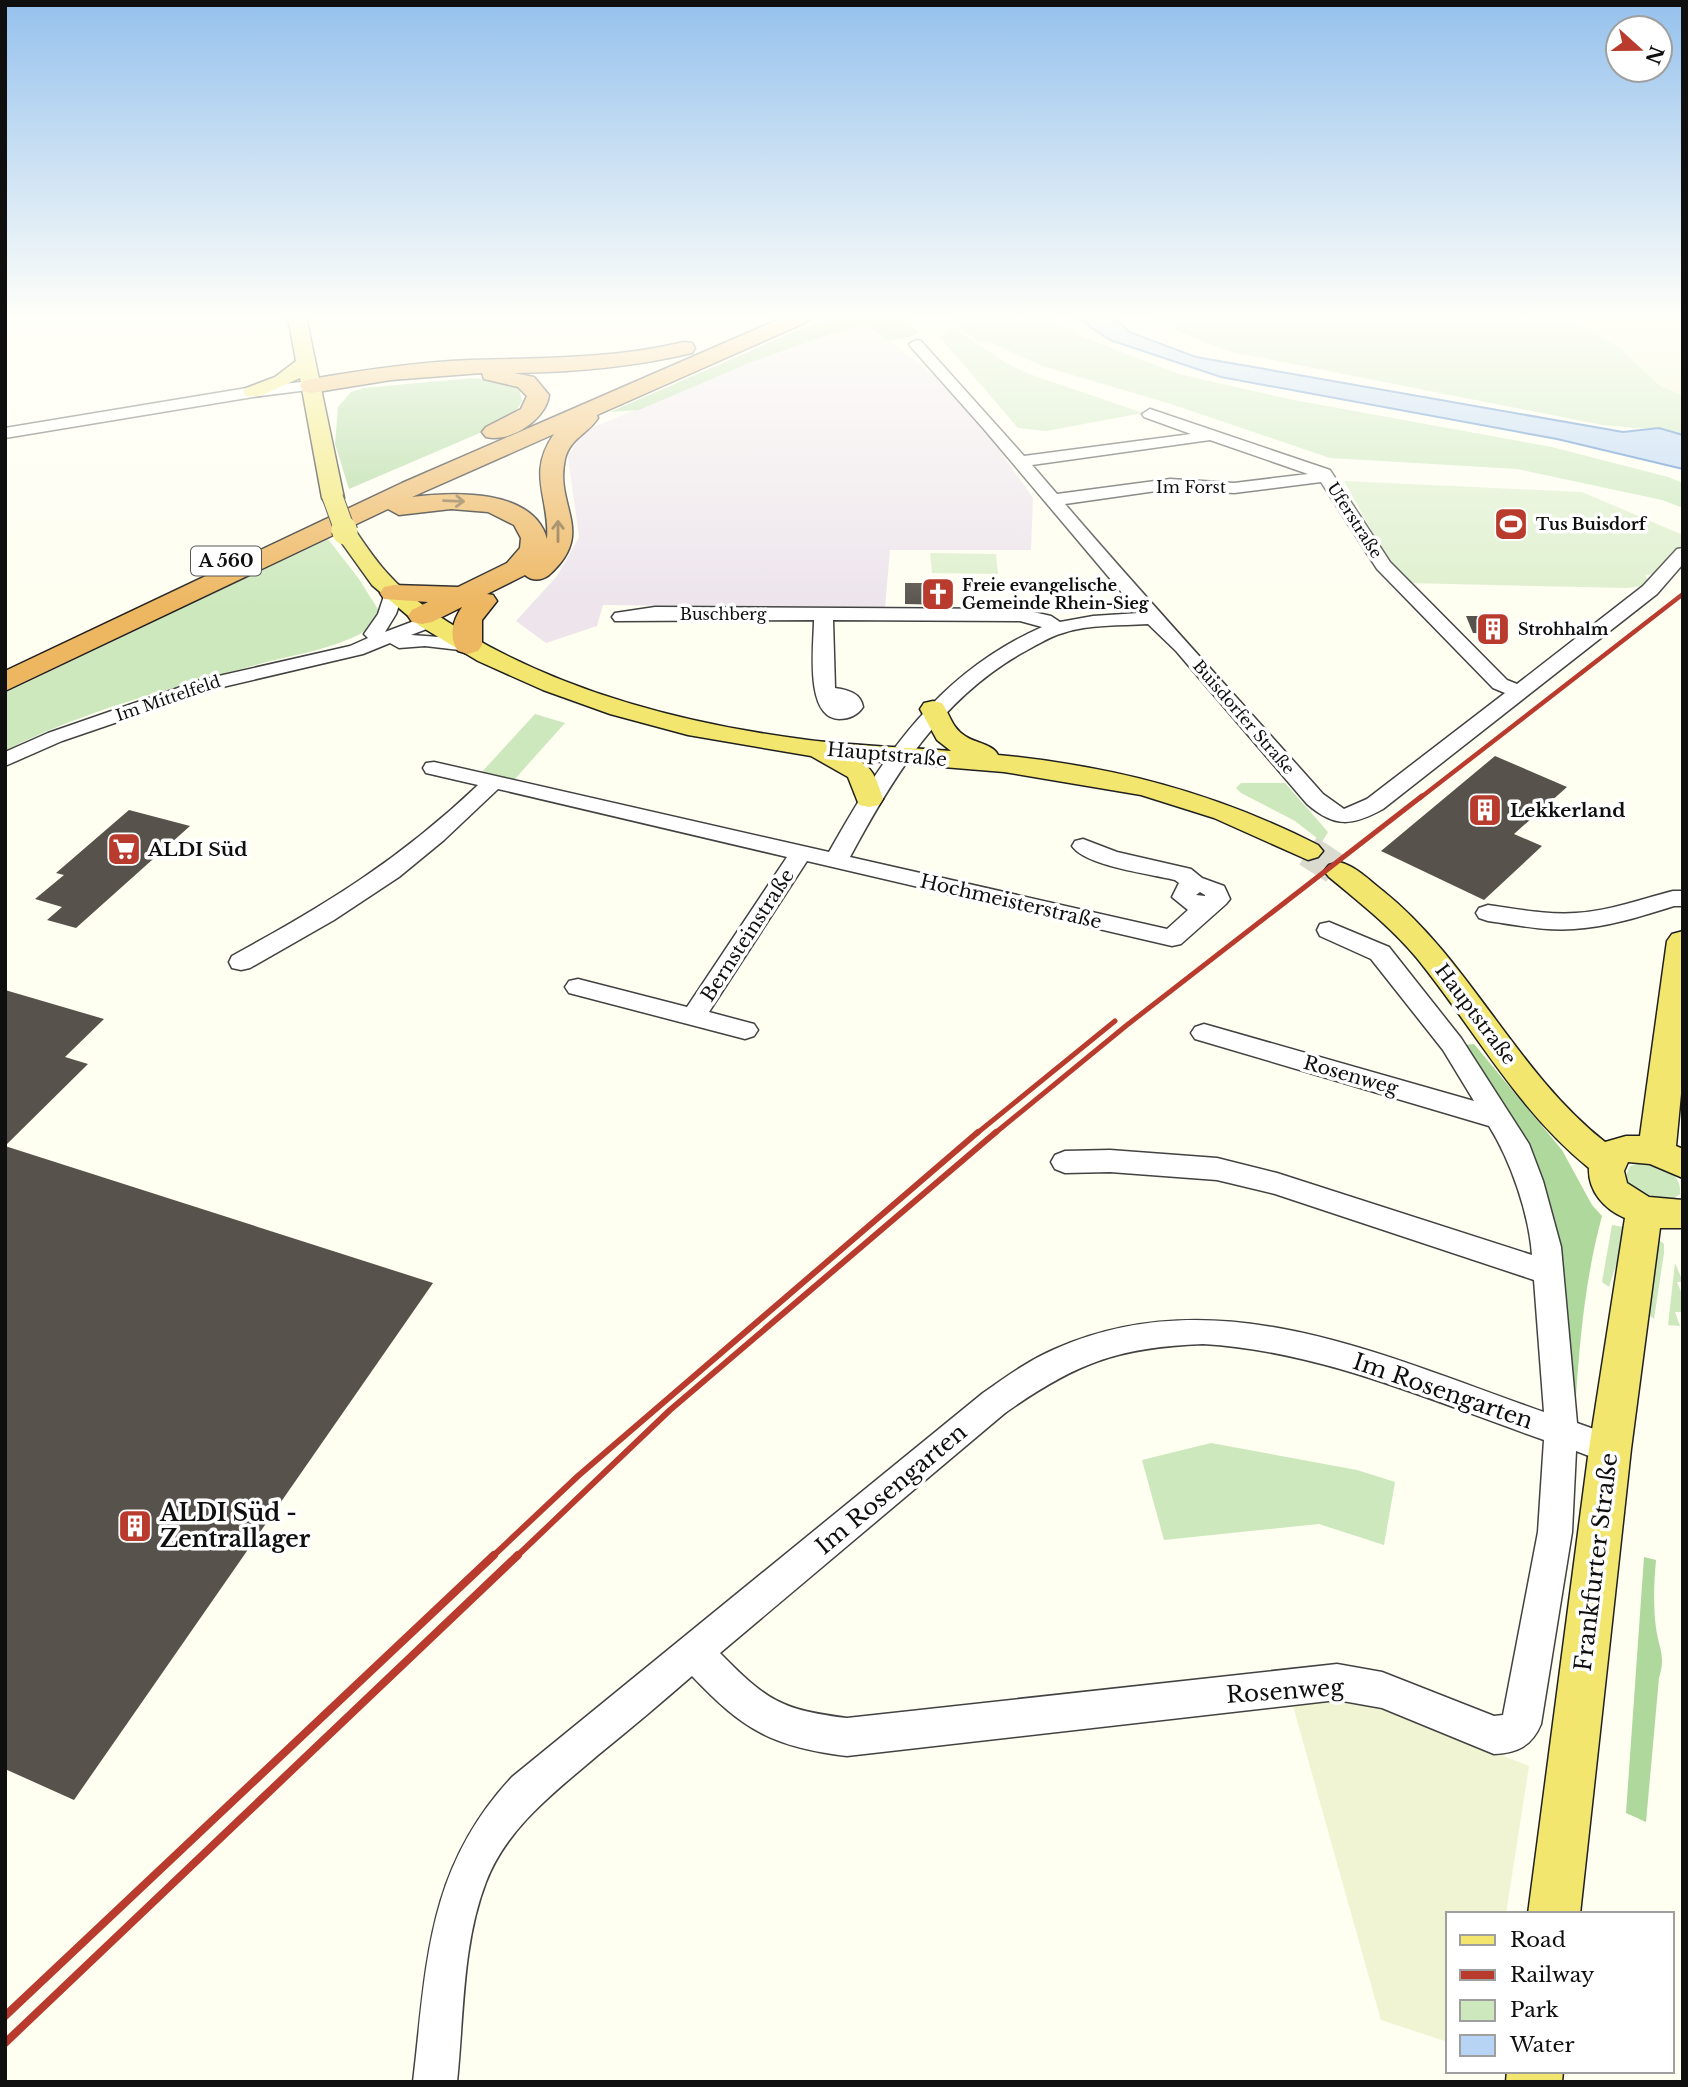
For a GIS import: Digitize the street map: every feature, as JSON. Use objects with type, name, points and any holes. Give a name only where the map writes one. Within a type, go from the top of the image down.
[{"type":"highway","points":[[447,460],[464,446],[517,422],[527,414]]},
{"type":"highway","name":"A 560","points":[[5,666],[447,460],[552,414]]},
{"type":"highway","name":"A 560","points":[[5,682],[295,543],[578,414]]},
{"type":"highway","points":[[426,619],[534,574],[557,548],[559,523],[549,478],[550,461],[556,448],[580,423],[597,414]]},
{"type":"highway","points":[[295,543],[317,538],[390,509],[424,502],[463,501],[486,504],[521,518],[530,527],[535,546],[528,558],[474,598],[466,623],[468,645]]},
{"type":"highway","points":[[394,593],[474,598]]},
{"type":"main road","name":"Hauptstraße","points":[[316,414],[333,498],[345,532],[373,573],[426,619],[468,645],[550,685],[679,724],[810,748],[1018,765],[1114,781],[1212,807],[1308,851]]},
{"type":"main road","points":[[933,709],[940,728],[952,741],[965,748],[1018,765]]},
{"type":"main road","points":[[810,748],[860,772],[869,799]]},
{"type":"main road","name":"Hauptstraße","points":[[1339,871],[1391,911],[1427,950],[1544,1104],[1584,1147],[1606,1163]]},
{"type":"main road","points":[[1670,1158],[1658,1133],[1682,956]]},
{"type":"main road","points":[[1670,1158],[1645,1149],[1620,1151],[1606,1163],[1605,1173],[1617,1194],[1644,1211],[1658,1215],[1683,1214]]},
{"type":"main road","name":"Frankfurter Straße","points":[[1554,1912],[1610,1449],[1644,1211]]},
{"type":"street","points":[[5,433],[115,414]]},
{"type":"street","name":"Buisdorfer Straße","points":[[977,414],[1153,618],[1183,647],[1315,799],[1334,816],[1352,817],[1375,804],[1520,692]]},
{"type":"street","name":"Uferstraße","points":[[1151,414],[1319,471],[1328,477],[1383,565],[1500,684],[1520,692]]},
{"type":"street","points":[[1019,462],[1216,435]]},
{"type":"street","name":"Im Forst","points":[[1054,500],[1170,484],[1234,488],[1316,476],[1328,477]]},
{"type":"street","points":[[1520,692],[1650,590],[1683,553]]},
{"type":"street","points":[[375,639],[394,593]]},
{"type":"street","name":"Buschberg","points":[[622,617],[655,614],[1020,615],[1044,620],[1057,628]]},
{"type":"street","points":[[823,614],[825,692]]},
{"type":"street","points":[[836,861],[869,799],[898,754],[933,709],[967,678],[988,662],[1057,628],[1089,622],[1153,618]]},
{"type":"street","name":"Im Mittelfeld","points":[[5,760],[55,737],[208,684],[337,653],[426,619]]},
{"type":"street","name":"Hauptstraße","points":[[375,639],[425,640],[468,645]]},
{"type":"street","name":"Hochmeisterstraße","points":[[434,768],[836,861],[1174,945],[1201,896],[1183,874],[1110,858],[1083,846]]},
{"type":"street","points":[[241,962],[306,927],[375,883],[444,829],[493,782]]},
{"type":"street","name":"Bernsteinstraße","points":[[693,1017],[801,853]]},
{"type":"street","points":[[1488,913],[1533,920],[1572,921],[1617,914],[1674,898],[1683,899]]},
{"type":"street","name":"Rosenweg","points":[[694,1652],[724,1683],[758,1711],[796,1730],[847,1737],[1337,1682],[1382,1690],[1494,1735],[1510,1734],[1522,1724],[1555,1532],[1561,1422],[1546,1247],[1529,1181],[1515,1144],[1452,1044],[1380,953],[1329,930]]},
{"type":"street","name":"Bernsteinstraße","points":[[578,987],[745,1030]]},
{"type":"street","name":"Rosenweg","points":[[1204,1033],[1497,1118]]},
{"type":"street","points":[[1065,1162],[1110,1161],[1217,1169],[1276,1184],[1547,1272]]},
{"type":"street","name":"Im Rosengarten","points":[[435,2082],[455,1914],[475,1860],[501,1818],[526,1791],[994,1403],[1028,1379],[1076,1354],[1141,1336],[1192,1330],[1239,1332],[1290,1340],[1329,1351],[1610,1449]]},
{"type":"shaded area","points":[[624,414],[970,414],[993,441],[1033,498],[1031,550],[890,550],[885,608],[603,605],[597,626],[546,643],[516,621],[557,576],[579,537],[568,457],[584,431]]},
{"type":"green space","points":[[337,414],[514,414],[510,420],[349,489],[335,444]]},
{"type":"green space","points":[[1006,414],[1135,414],[1046,431],[1018,428]]},
{"type":"green space","points":[[1202,414],[1373,414],[1552,447],[1683,483],[1683,508],[1662,500],[1517,469],[1330,458]]},
{"type":"green space","points":[[1548,414],[1683,414],[1683,435],[1602,425]]},
{"type":"green space","name":"Tus Buisdorf","points":[[1344,481],[1582,492],[1683,535],[1683,544],[1656,574],[1645,575],[1652,585],[1626,588],[1407,583],[1387,559]]},
{"type":"green space","points":[[328,539],[359,579],[379,611],[363,632],[329,646],[126,702],[64,724],[5,751],[5,693]]},
{"type":"green space","points":[[930,553],[996,554],[998,574],[932,573]]},
{"type":"green space","points":[[535,714],[565,723],[514,780],[481,773]]},
{"type":"green space","points":[[1241,783],[1285,783],[1328,832],[1322,842],[1295,821],[1241,793],[1236,788]]},
{"type":"green space","points":[[1474,1044],[1562,1150],[1592,1205],[1602,1216],[1584,1306],[1576,1397],[1570,1402],[1564,1278],[1554,1237],[1464,1045]]},
{"type":"green space","points":[[1640,1163],[1662,1167],[1668,1171],[1677,1180],[1680,1194],[1672,1200],[1639,1194],[1632,1189],[1627,1176],[1630,1166]]},
{"type":"green space","points":[[1612,1225],[1624,1227],[1623,1243],[1609,1287],[1602,1282]]},
{"type":"green space","points":[[1657,1238],[1664,1244],[1664,1253],[1654,1319],[1650,1316],[1649,1304]]},
{"type":"green space","points":[[1675,1263],[1683,1282],[1677,1282],[1683,1297],[1683,1312],[1675,1312],[1680,1326],[1668,1325]]},
{"type":"green space","points":[[1211,1443],[1357,1470],[1395,1482],[1384,1545],[1319,1524],[1164,1540],[1142,1460]]},
{"type":"green space","points":[[1644,1557],[1656,1560],[1654,1611],[1662,1658],[1646,1822],[1626,1813]]},
{"type":"green space","points":[[1354,1699],[1529,1766],[1506,1912],[1446,1912],[1446,2041],[1381,2020],[1293,1706]]},
{"type":"water","points":[[1424,414],[1523,414],[1623,432],[1659,428],[1683,435],[1683,469],[1557,439]]},
{"type":"building","name":"Freie evangelische Gemeinde Rhein-Sieg","points":[[905,583],[948,583],[949,605],[905,604]]},
{"type":"building","points":[[1466,616],[1488,616],[1496,634],[1473,633]]},
{"type":"building","name":"Lekkerland","points":[[1495,756],[1567,787],[1514,834],[1542,846],[1484,900],[1381,851]]},
{"type":"building","name":"ALDI Süd","points":[[129,810],[190,826],[76,928],[47,920],[62,907],[35,899],[64,875],[56,873]]},
{"type":"building","points":[[5,990],[104,1019],[65,1057],[88,1064],[5,1146]]},
{"type":"building","name":"ALDI Süd - Zentrallager","points":[[5,1146],[433,1283],[74,1800],[5,1769]]},
{"type":"tunnel","points":[[1308,851],[1339,871]]},
{"type":"railway","points":[[1420,798],[1683,594]]},
{"type":"railway","points":[[994,1134],[1127,1025],[1422,796]]},
{"type":"railway","points":[[976,1134],[1115,1021]]},
{"type":"railway","points":[[492,1557],[578,1476],[978,1132]]},
{"type":"railway","points":[[516,1557],[670,1410],[996,1132]]},
{"type":"railway","points":[[5,2016],[494,1555]]},
{"type":"railway","points":[[5,2043],[518,1555]]},
{"type":"place","name":"Tus Buisdorf","points":[[1511,524]]},
{"type":"place","name":"Freie evangelische Gemeinde Rhein-Sieg","points":[[938,594]]},
{"type":"place","name":"Strohhalm","points":[[1493,629]]},
{"type":"place","name":"Lekkerland","points":[[1485,810]]},
{"type":"place","name":"ALDI Süd","points":[[124,849]]},
{"type":"place","name":"ALDI Süd - Zentrallager","points":[[135,1526]]}]
